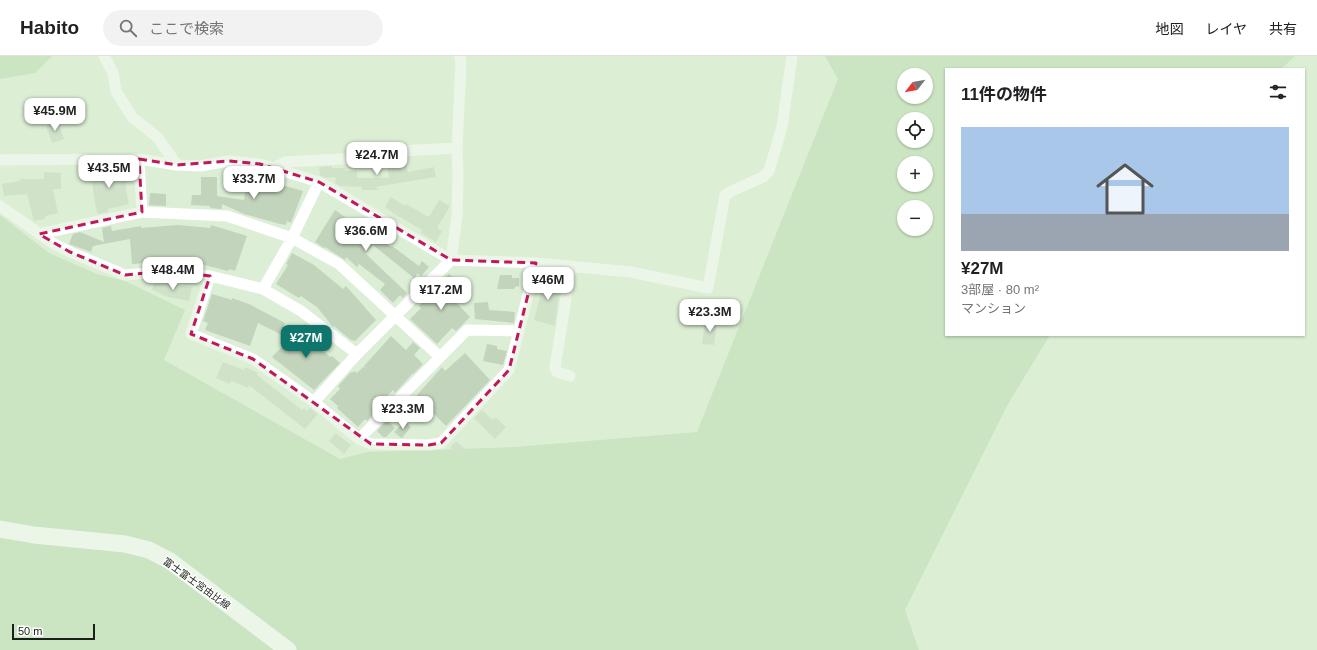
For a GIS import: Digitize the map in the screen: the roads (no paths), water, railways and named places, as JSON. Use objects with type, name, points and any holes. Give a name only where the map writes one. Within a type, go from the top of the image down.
[{"type":"main road","name":"富士富士宮由比線","points":[[0,530],[125,544],[149,550],[170,561],[288,650]]},
{"type":"street","points":[[104,56],[112,73],[116,91],[132,117],[157,137],[177,165]]},
{"type":"street","points":[[314,402],[357,354],[451,260],[457,216],[457,148],[460,56]]},
{"type":"street","points":[[0,160],[139,159],[177,165],[200,166],[229,161],[260,164],[319,182],[451,260],[571,266],[631,272],[708,288],[725,195],[763,177],[768,171],[782,126],[792,56]]},
{"type":"street","points":[[274,168],[285,162],[360,158],[378,152],[457,148]]},
{"type":"street","points":[[139,159],[142,212]]},
{"type":"street","points":[[263,289],[292,238],[319,182]]},
{"type":"street","points":[[0,206],[54,244],[125,275],[169,271],[210,276],[263,289],[301,311],[357,354]]},
{"type":"street","points":[[39,234],[142,212],[227,216],[292,238],[339,264],[440,357]]},
{"type":"street","points":[[210,276],[191,334],[253,359],[314,402],[359,439],[370,444],[429,446],[441,443],[509,370],[536,264]]},
{"type":"street","points":[[570,376],[557,372],[555,368],[571,266]]},
{"type":"street","points":[[359,439],[467,330],[519,330]]}]
